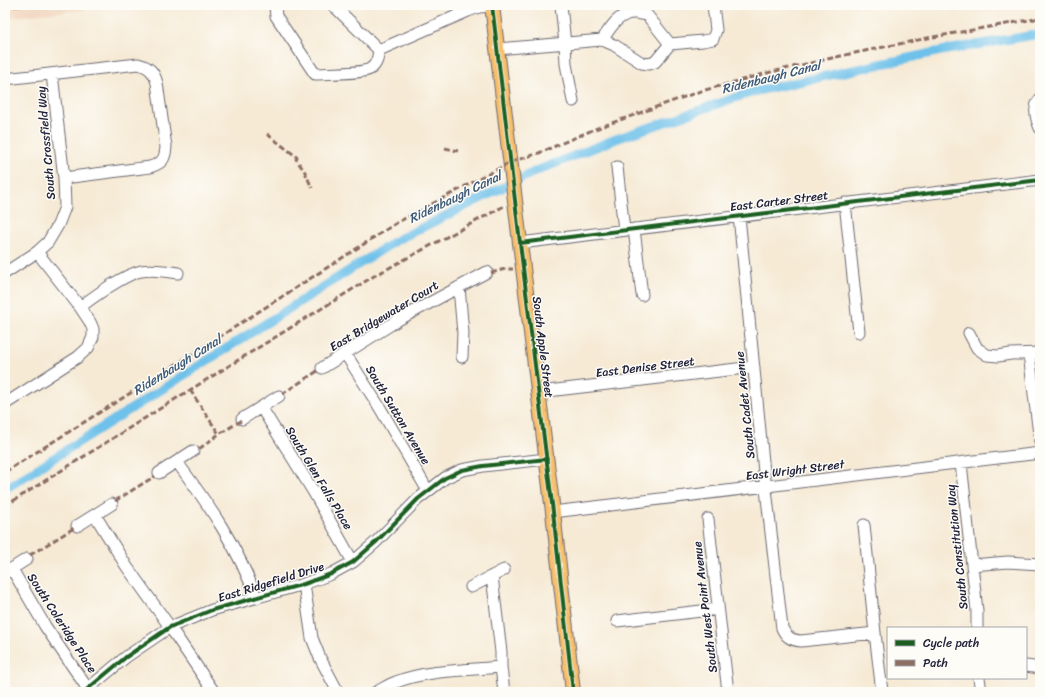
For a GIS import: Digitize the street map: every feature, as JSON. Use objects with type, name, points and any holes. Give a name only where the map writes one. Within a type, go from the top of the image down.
[{"type":"main road","name":"South Apple Street","points":[[492,5],[547,459],[573,692]]},
{"type":"street","points":[[276,5],[276,16],[315,74],[359,72],[370,69],[377,62],[379,50]]},
{"type":"street","points":[[333,5],[379,50]]},
{"type":"street","points":[[379,50],[468,11],[492,5]]},
{"type":"street","points":[[561,5],[566,44],[566,64],[573,101]]},
{"type":"street","points":[[497,49],[602,40],[614,45],[642,63],[649,64],[655,62],[670,44],[713,39],[716,30],[713,5]]},
{"type":"street","points":[[602,40],[616,21],[624,16],[634,13],[647,16],[670,44]]},
{"type":"street","points":[[5,79],[138,64],[150,69],[155,75],[166,147],[166,154],[163,160],[158,165],[150,167],[64,178]]},
{"type":"street","name":"South Crossfield Way","points":[[37,252],[48,242],[58,225],[65,207],[64,178],[52,74]]},
{"type":"street","points":[[1039,99],[1035,108],[1040,128]]},
{"type":"street","points":[[617,167],[642,295]]},
{"type":"street","name":"East Carter Street","points":[[520,243],[1040,180]]},
{"type":"street","points":[[845,203],[859,332]]},
{"type":"street","name":"South Cadet Avenue","points":[[739,216],[782,628],[788,638],[794,641],[875,633]]},
{"type":"street","points":[[5,273],[37,252],[80,307],[90,322],[93,330],[93,337],[88,348],[78,357],[5,404]]},
{"type":"street","points":[[80,307],[124,277],[141,271],[159,270],[178,273]]},
{"type":"street","name":"East Bridgewater Court","points":[[322,368],[398,320],[487,272]]},
{"type":"street","name":"East Bridgewater Court","points":[[459,287],[463,333],[462,357]]},
{"type":"street","points":[[968,333],[977,348],[987,355],[998,356],[1035,354],[1040,442]]},
{"type":"street","name":"South Sutton Avenue","points":[[345,353],[380,408],[428,491]]},
{"type":"street","name":"East Denise Street","points":[[538,392],[754,367]]},
{"type":"street","points":[[242,419],[279,396]]},
{"type":"street","name":"South Glen Falls Place","points":[[261,407],[313,491],[353,562]]},
{"type":"street","points":[[159,473],[193,451]]},
{"type":"street","name":"East Wright Street","points":[[553,512],[1040,453]]},
{"type":"street","name":"East Ridgefield Drive","points":[[87,691],[126,657],[170,627],[212,610],[304,584],[331,574],[353,562],[376,542],[418,499],[446,478],[462,470],[483,466],[547,459]]},
{"type":"street","points":[[177,462],[205,501],[238,554],[256,598]]},
{"type":"street","name":"South Constitution Way","points":[[961,463],[977,611],[977,627]]},
{"type":"street","points":[[78,526],[112,504]]},
{"type":"street","points":[[95,515],[127,567],[214,692]]},
{"type":"street","name":"South West Point Avenue","points":[[708,519],[728,692]]},
{"type":"street","points":[[864,525],[882,692]]},
{"type":"street","name":"South Coleridge Place","points":[[27,559],[8,571],[87,691]]},
{"type":"street","points":[[972,565],[1008,562],[1040,564]]},
{"type":"street","points":[[471,587],[504,570]]},
{"type":"street","points":[[492,576],[504,692]]},
{"type":"street","points":[[304,584],[312,638],[320,658],[338,692]]},
{"type":"street","points":[[618,621],[718,609]]},
{"type":"street","points":[[1027,666],[1040,668]]},
{"type":"street","points":[[376,692],[395,682],[431,673],[501,667]]},
{"type":"street","points":[[979,679],[981,692]]},
{"type":"shaded area","points":[[5,5],[122,5],[5,18]]},
{"type":"waterway","name":"Ridenbaugh Canal","points":[[5,489],[397,240],[536,171],[616,139],[752,92],[941,51],[1040,34]]},
{"type":"marked path","points":[[5,7],[27,5]]},
{"type":"marked path","points":[[45,5],[59,5]]},
{"type":"marked path","points":[[5,472],[398,222],[511,162],[539,153],[595,129],[698,92],[767,73],[933,37],[1040,18]]},
{"type":"marked path","points":[[267,134],[297,157],[296,159],[305,172],[312,188]]},
{"type":"marked path","points":[[445,148],[458,151]]},
{"type":"marked path","points":[[5,506],[374,276],[506,205]]},
{"type":"marked path","points":[[491,273],[505,269],[513,269]]},
{"type":"marked path","points":[[282,394],[319,370]]},
{"type":"marked path","points":[[190,390],[219,434]]},
{"type":"marked path","points":[[199,449],[219,434],[241,421]]},
{"type":"marked path","points":[[115,501],[155,476]]},
{"type":"marked path","points":[[30,555],[74,528]]},
{"type":"cycle path","points":[[492,5],[553,512],[573,692]]},
{"type":"cycle path","points":[[520,243],[1040,180]]},
{"type":"cycle path","points":[[84,692],[126,657],[170,627],[212,610],[304,584],[331,574],[353,562],[376,542],[418,499],[445,478],[462,470],[483,466],[547,459]]}]
